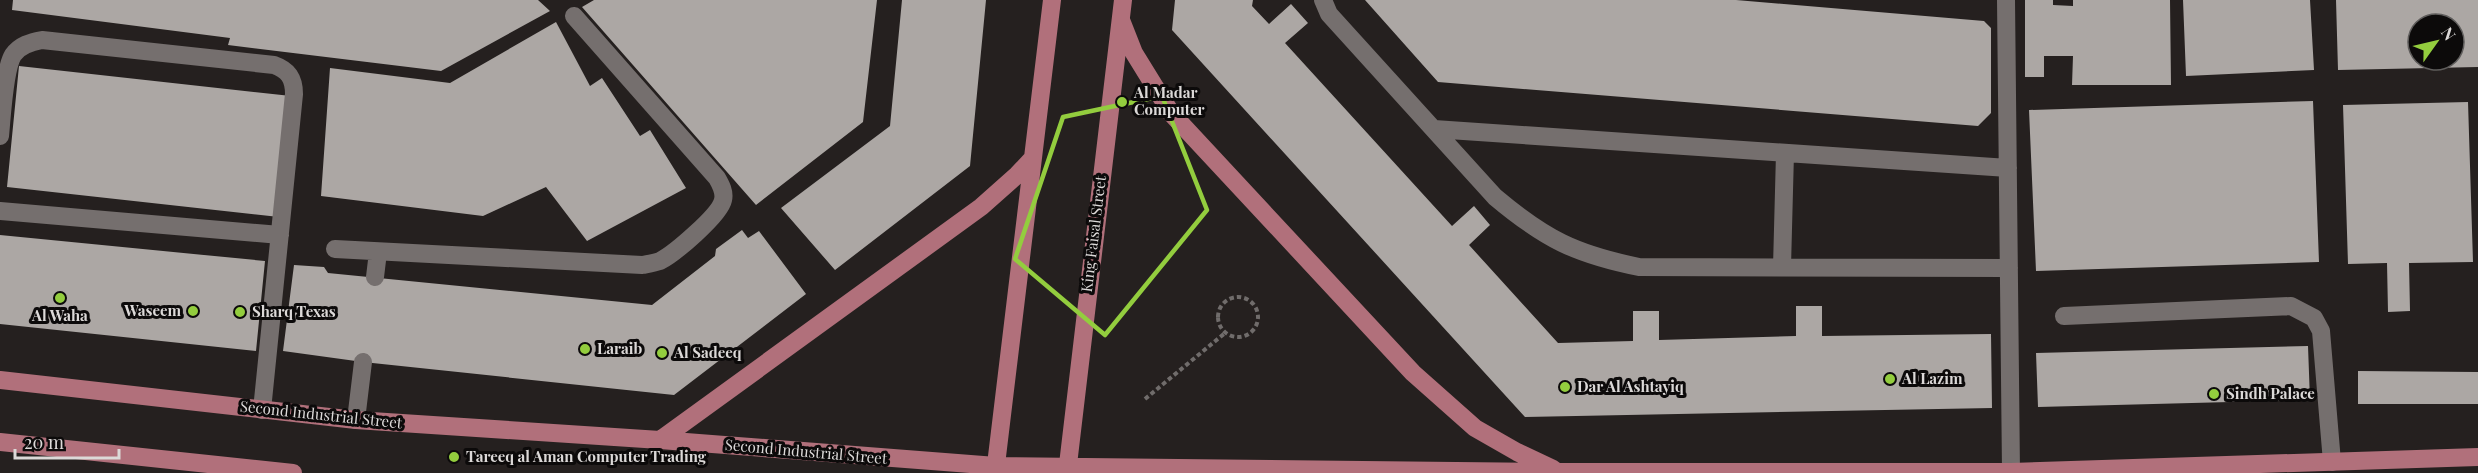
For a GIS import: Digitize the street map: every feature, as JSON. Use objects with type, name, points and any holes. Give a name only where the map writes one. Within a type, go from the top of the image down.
[{"type":"main road","points":[[996,470],[1052,0]]},
{"type":"main road","name":"King Faisal Street","points":[[1067,471],[1123,0]]},
{"type":"main road","points":[[1121,20],[1140,63],[1170,113],[1413,373],[1475,428],[1517,452],[1560,472]]},
{"type":"main road","points":[[660,440],[981,207],[1017,176],[1033,158]]},
{"type":"main road","name":"Second Industrial Street","points":[[0,380],[356,420],[660,440],[996,470],[2011,472],[2478,457]]},
{"type":"main road","points":[[0,442],[262,472],[293,473]]},
{"type":"lane","points":[[1323,0],[1329,14],[1495,197],[1526,223],[1561,244],[1599,259],[1639,267],[2009,268]]},
{"type":"lane","points":[[2006,0],[2011,472]]},
{"type":"lane","points":[[335,249],[642,266],[659,261],[679,247],[720,208],[723,193],[717,178],[574,16]]},
{"type":"lane","points":[[0,136],[9,67],[13,56],[31,41],[42,40],[274,65],[287,72],[294,86],[262,410]]},
{"type":"lane","points":[[1434,129],[2008,168]]},
{"type":"lane","points":[[1782,267],[1785,153]]},
{"type":"lane","points":[[0,211],[280,235]]},
{"type":"lane","points":[[375,278],[378,252]]},
{"type":"lane","points":[[2064,316],[2291,306],[2314,318],[2320,331],[2332,462]]},
{"type":"lane","points":[[356,420],[363,362]]},
{"type":"path","points":[[1231,297],[1248,298],[1255,304],[1259,313],[1258,323],[1252,332],[1244,336],[1234,337],[1225,333],[1217,317],[1224,301],[1231,297]]},
{"type":"path","points":[[1145,399],[1225,333]]},
{"type":"highlighted area","points":[[1162,96],[1207,210],[1105,335],[1015,259],[1063,117]]},
{"type":"building","points":[[13,0],[538,0],[550,11],[441,71],[228,45],[230,38],[12,10]]},
{"type":"building","points":[[594,0],[877,0],[863,122],[756,205],[582,7]]},
{"type":"building","points":[[902,0],[986,0],[970,166],[835,270],[781,208],[890,126]]},
{"type":"building","points":[[1175,0],[1253,0],[1252,6],[1269,24],[1291,4],[1308,23],[1285,43],[1452,226],[1474,206],[1490,225],[1469,245],[1558,343],[1633,341],[1633,311],[1659,311],[1659,340],[1796,336],[1796,306],[1822,306],[1822,336],[1991,334],[1992,408],[1525,417],[1172,30]]},
{"type":"building","points":[[1365,0],[1736,0],[1984,21],[1991,28],[1991,113],[1978,126],[1438,82]]},
{"type":"building","points":[[2025,0],[2053,0],[2053,5],[2073,6],[2073,0],[2170,0],[2171,85],[2072,85],[2073,56],[2044,56],[2044,77],[2025,77]]},
{"type":"building","points":[[2183,0],[2310,0],[2314,70],[2186,76]]},
{"type":"building","points":[[2336,0],[2478,0],[2478,67],[2466,67],[2466,12],[2406,12],[2406,69],[2338,70]]},
{"type":"building","points":[[556,22],[590,86],[602,78],[640,136],[650,130],[686,188],[587,241],[546,187],[483,216],[321,196],[330,68],[450,83]]},
{"type":"building","points":[[19,66],[291,96],[279,217],[7,187]]},
{"type":"building","points":[[2313,101],[2319,262],[2036,271],[2029,110]]},
{"type":"building","points":[[2468,102],[2473,262],[2409,263],[2410,311],[2388,312],[2387,263],[2348,264],[2343,105]]},
{"type":"building","points":[[742,230],[748,238],[759,231],[806,294],[674,395],[363,362],[283,351],[294,265],[324,267],[328,273],[652,305],[715,256],[716,249]]},
{"type":"building","points":[[0,235],[265,261],[256,351],[0,324]]},
{"type":"building","points":[[2308,346],[2310,400],[2038,407],[2036,353]]},
{"type":"building","points":[[2358,371],[2478,372],[2478,404],[2358,404]]},
{"type":"place","name":"Al Madar Computer","points":[[1122,102]]},
{"type":"place","name":"Al Waha","points":[[60,298]]},
{"type":"place","name":"Waseem","points":[[193,311]]},
{"type":"place","name":"Sharq Texas","points":[[240,312]]},
{"type":"place","name":"Laraib","points":[[585,349]]},
{"type":"place","name":"Al Sadeeq","points":[[662,353]]},
{"type":"place","name":"Al Lazim","points":[[1890,379]]},
{"type":"place","name":"Dar Al Ashtayiq","points":[[1565,387]]},
{"type":"place","name":"Sindh Palace","points":[[2214,394]]},
{"type":"place","name":"Tareeq al Aman Computer Trading","points":[[454,457]]}]
